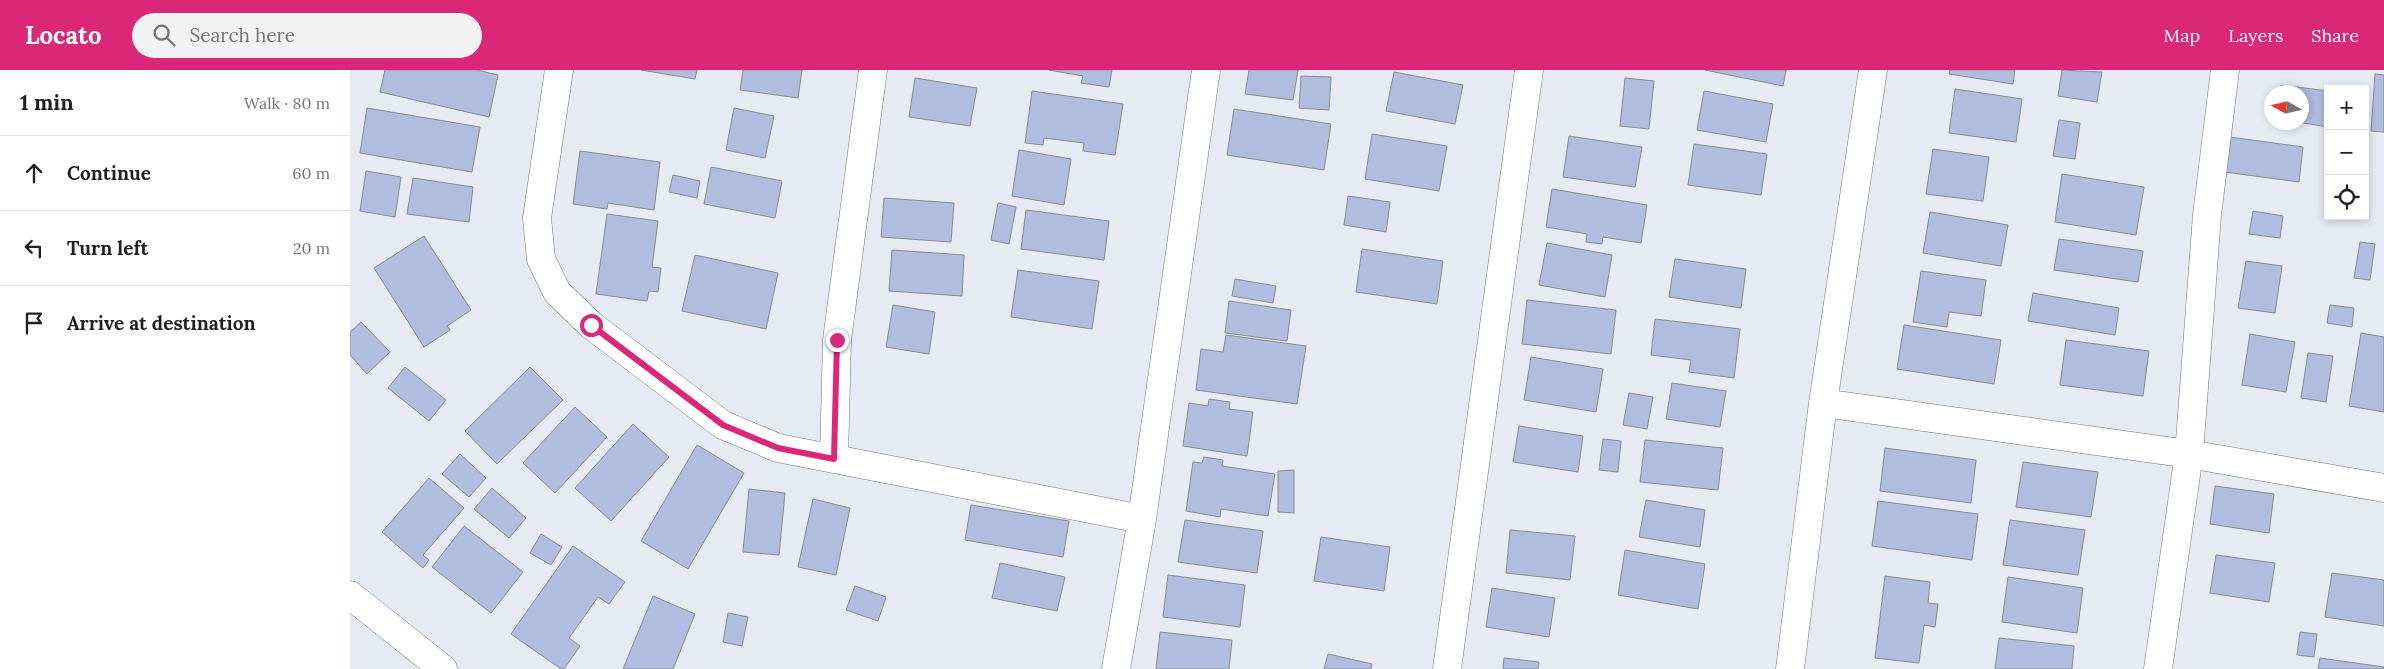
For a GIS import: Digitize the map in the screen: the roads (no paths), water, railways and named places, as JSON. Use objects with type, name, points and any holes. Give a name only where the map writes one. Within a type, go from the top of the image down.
[{"type":"street","points":[[559,70],[537,218],[541,259],[557,292],[591,325],[723,425],[778,448],[1142,519]]},
{"type":"street","points":[[834,459],[837,340],[873,70]]},
{"type":"street","points":[[1116,669],[1142,519],[1206,70]]},
{"type":"street","points":[[1447,669],[1529,70]]},
{"type":"street","points":[[1790,669],[1823,403],[1872,70]]},
{"type":"street","points":[[2158,669],[2189,454],[2207,215],[2226,70]]},
{"type":"street","points":[[1823,403],[2189,454],[2384,488]]},
{"type":"street","points":[[353,604],[444,669]]}]
